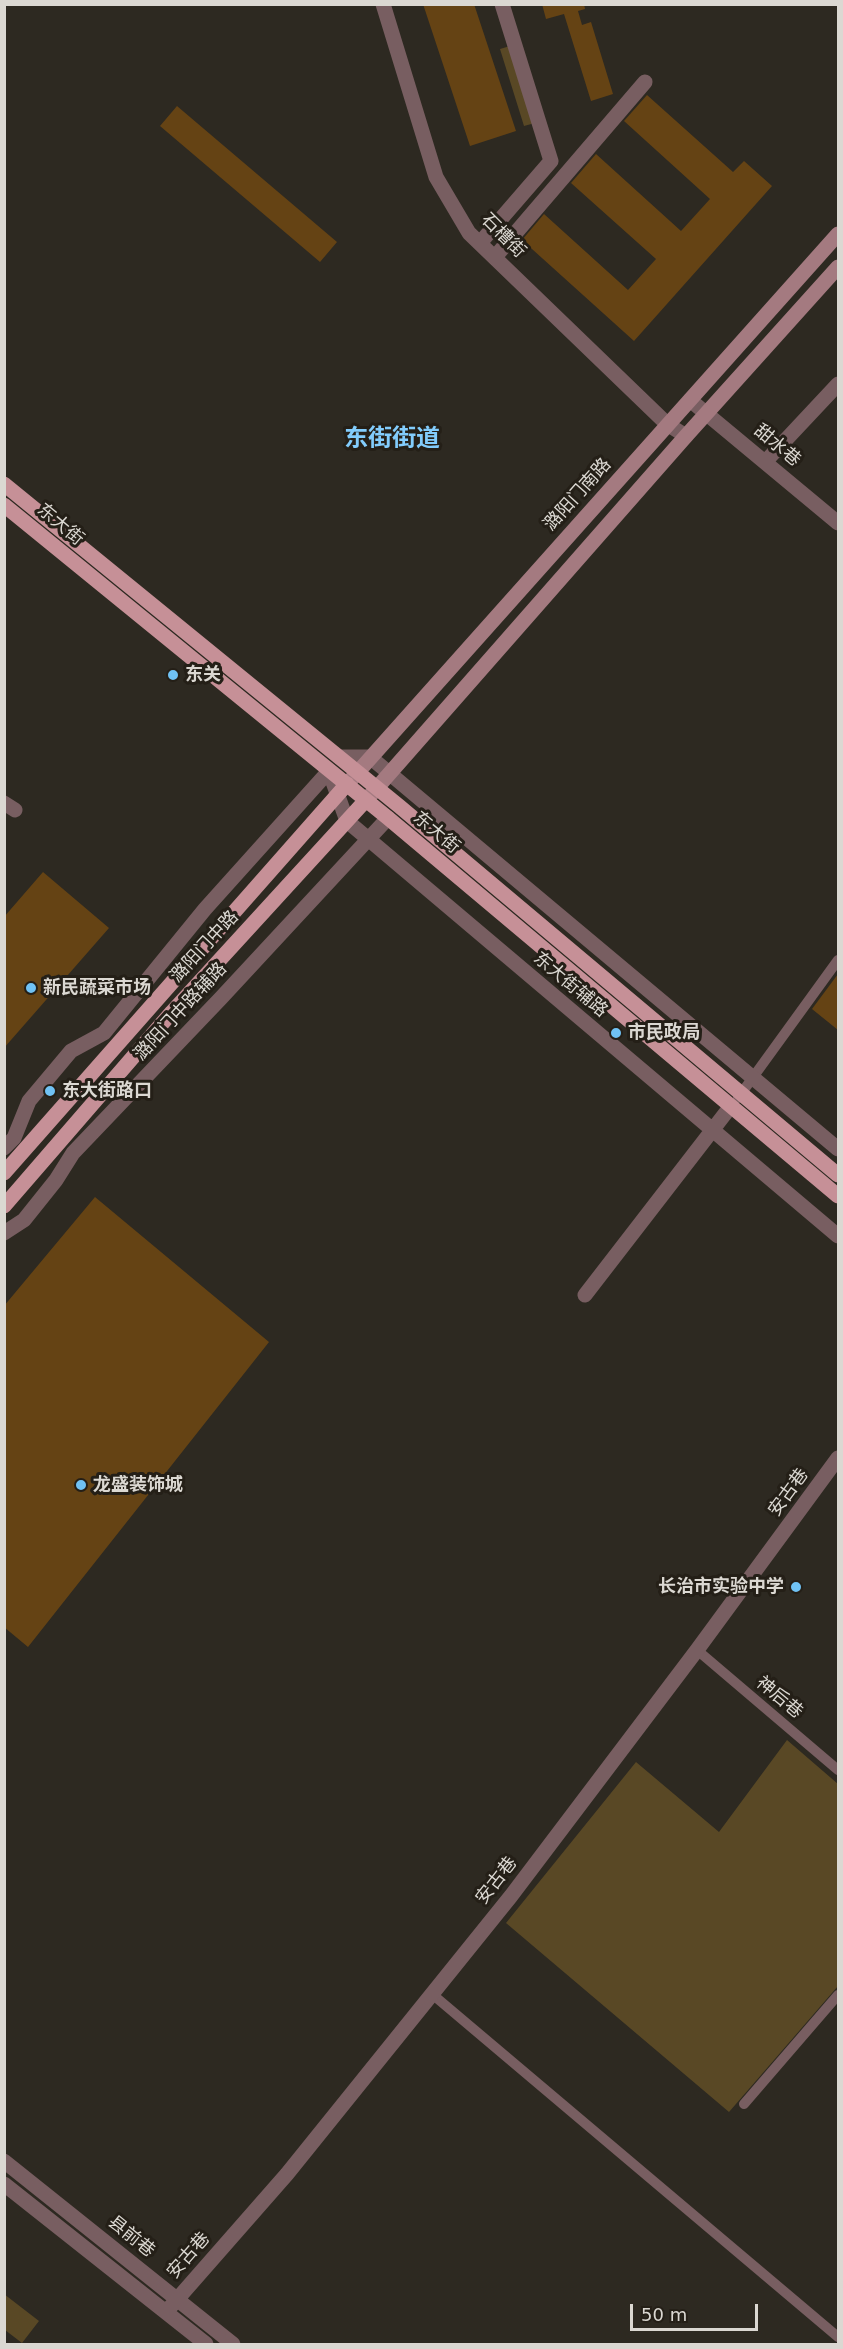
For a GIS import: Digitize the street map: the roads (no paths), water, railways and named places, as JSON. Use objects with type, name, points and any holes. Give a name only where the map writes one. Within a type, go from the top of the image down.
[{"type":"main road","name":"潞阳门南路","points":[[347,784],[838,234]]},
{"type":"main road","points":[[366,800],[838,267]]},
{"type":"main road","name":"东大街","points":[[4,484],[339,757],[347,784]]},
{"type":"main road","name":"东大街","points":[[4,505],[328,771],[347,784],[838,1196]]},
{"type":"main road","name":"东大街","points":[[347,784],[377,789],[838,1175]]},
{"type":"main road","name":"潞阳门中路","points":[[4,1173],[347,784]]},
{"type":"main road","name":"潞阳门中路","points":[[4,1206],[172,1012],[366,800]]},
{"type":"street","name":"石槽街","points":[[383,4],[436,177],[469,233],[667,424],[686,436]]},
{"type":"street","points":[[480,243],[551,161],[502,4]]},
{"type":"street","points":[[495,257],[645,82]]},
{"type":"street","points":[[765,462],[838,384]]},
{"type":"street","name":"甜水巷","points":[[690,400],[838,523]]},
{"type":"street","points":[[339,757],[370,758],[838,1149]]},
{"type":"street","points":[[4,1148],[14,1138],[29,1101],[71,1051],[104,1033],[205,909],[328,771]]},
{"type":"street","points":[[347,784],[347,821]]},
{"type":"street","name":"潞阳门中路辅路","points":[[4,1233],[24,1220],[56,1180],[73,1153],[388,818]]},
{"type":"street","name":"东大街辅路","points":[[347,821],[838,1236]]},
{"type":"street","points":[[585,1294],[731,1106]]},
{"type":"street","name":"安古巷","points":[[166,2312],[288,2174],[512,1896],[838,1458]]},
{"type":"street","name":"县前巷","points":[[4,2161],[233,2344]]},
{"type":"street","name":"县前巷","points":[[4,2184],[206,2344]]},
{"type":"lane","points":[[731,1106],[838,960]]},
{"type":"lane","name":"神后巷","points":[[697,1650],[838,1770]]},
{"type":"lane","points":[[432,1995],[838,2337]]},
{"type":"lane","points":[[744,2104],[838,1995]]},
{"type":"place","name":"东关","points":[[173,675]]},
{"type":"place","name":"新民蔬菜市场","points":[[31,988]]},
{"type":"place","name":"市民政局","points":[[616,1033]]},
{"type":"place","name":"东大街路口","points":[[50,1091]]},
{"type":"place","name":"龙盛装饰城","points":[[81,1485]]},
{"type":"place","name":"长治市实验中学","points":[[796,1587]]},
{"type":"district","name":"东街街道","points":[[392,440]]}]
